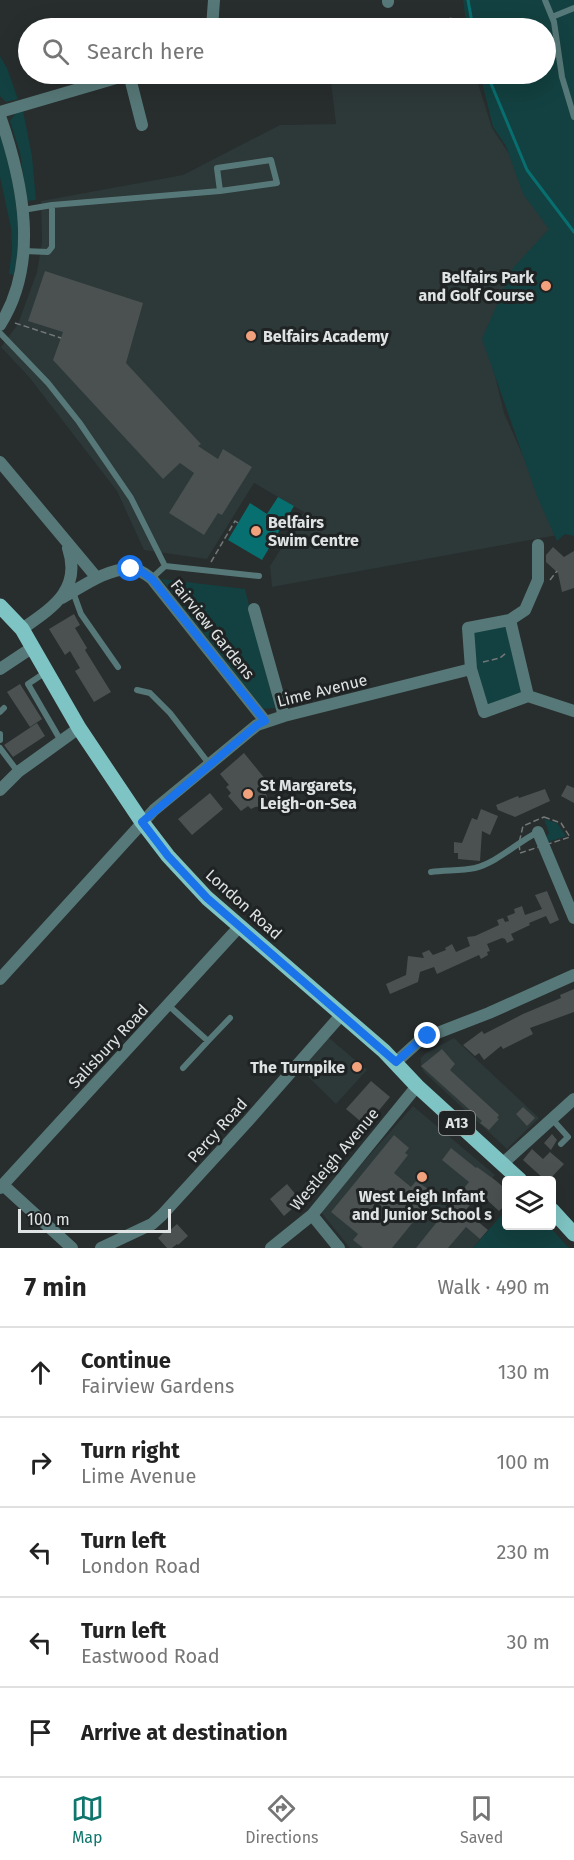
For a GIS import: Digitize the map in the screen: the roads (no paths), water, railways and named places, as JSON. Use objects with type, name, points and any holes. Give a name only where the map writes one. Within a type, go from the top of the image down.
[{"type":"main road","name":"London Road","points":[[0,606],[22,629],[79,728],[142,822],[168,856],[207,898],[396,1062],[417,1086],[516,1176]]},
{"type":"main road","points":[[556,1214],[574,1234]]},
{"type":"street","points":[[213,18],[214,0]]},
{"type":"street","points":[[0,325],[19,282],[24,251],[22,210],[17,177],[0,114],[98,84]]},
{"type":"street","points":[[132,84],[142,125]]},
{"type":"street","points":[[0,462],[97,578]]},
{"type":"street","points":[[62,598],[69,583],[72,560],[65,541]]},
{"type":"street","points":[[538,545],[538,580],[525,610],[510,620],[468,628],[470,666],[484,712],[528,696],[574,711]]},
{"type":"street","name":"Fairview Gardens","points":[[22,629],[62,598],[97,578],[131,569],[142,572],[152,579],[265,721]]},
{"type":"street","name":"Fairview Gardens","points":[[254,609],[284,716]]},
{"type":"street","points":[[510,620],[528,696]]},
{"type":"street","points":[[0,669],[33,647]]},
{"type":"street","name":"Lime Avenue","points":[[0,979],[154,810],[257,725],[470,666]]},
{"type":"street","points":[[0,790],[18,772],[79,728]]},
{"type":"street","points":[[538,832],[574,918]]},
{"type":"street","name":"Salisbury Road","points":[[1,1186],[240,926]]},
{"type":"street","points":[[396,1062],[428,1036],[489,1013],[574,975]]},
{"type":"street","name":"Percy Road","points":[[101,1248],[152,1224],[162,1215],[342,1014]]},
{"type":"street","name":"Westleigh Avenue","points":[[271,1248],[312,1215],[417,1086]]},
{"type":"street","points":[[502,1164],[574,1099]]},
{"type":"street","points":[[1,1186],[72,1248]]},
{"type":"street","points":[[312,1215],[339,1248]]},
{"type":"lane","points":[[545,0],[552,17],[574,8]]},
{"type":"lane","points":[[556,41],[562,76],[574,117]]},
{"type":"lane","points":[[22,210],[52,205],[220,191],[277,183],[271,160],[217,168],[220,191]]},
{"type":"lane","points":[[24,251],[48,252],[52,247],[52,205]]},
{"type":"lane","points":[[0,333],[48,383],[79,422],[131,498],[165,566]]},
{"type":"lane","points":[[165,566],[259,576]]},
{"type":"lane","points":[[152,579],[165,566]]},
{"type":"lane","points":[[73,591],[81,614],[118,668]]},
{"type":"lane","points":[[47,671],[28,684],[61,741]]},
{"type":"lane","points":[[137,690],[150,693],[170,713],[210,765]]},
{"type":"lane","points":[[0,734],[0,740]]},
{"type":"lane","points":[[0,748],[18,772]]},
{"type":"lane","points":[[431,872],[475,868],[500,857],[538,832]]},
{"type":"lane","points":[[168,1005],[208,1041]]},
{"type":"lane","points":[[183,1068],[230,1018]]},
{"type":"lane","points":[[552,1119],[568,1137],[561,1144]]},
{"type":"water","name":"Belfairs Swim Centre","points":[[278,497],[294,506],[262,560],[228,540],[250,503],[267,514]]},
{"type":"waterway","points":[[468,0],[471,18]]},
{"type":"waterway","points":[[491,84],[527,170],[574,232]]},
{"type":"place","name":"Belfairs Park and Golf Course","points":[[546,286]]},
{"type":"place","name":"Belfairs Academy","points":[[251,336]]},
{"type":"place","name":"Belfairs Swim Centre","points":[[256,531]]},
{"type":"place","name":"St Margarets, Leigh-on-Sea","points":[[248,794]]},
{"type":"place","name":"The Turnpike","points":[[357,1067]]},
{"type":"place","name":"West Leigh Infant and Junior School s","points":[[422,1177]]}]
